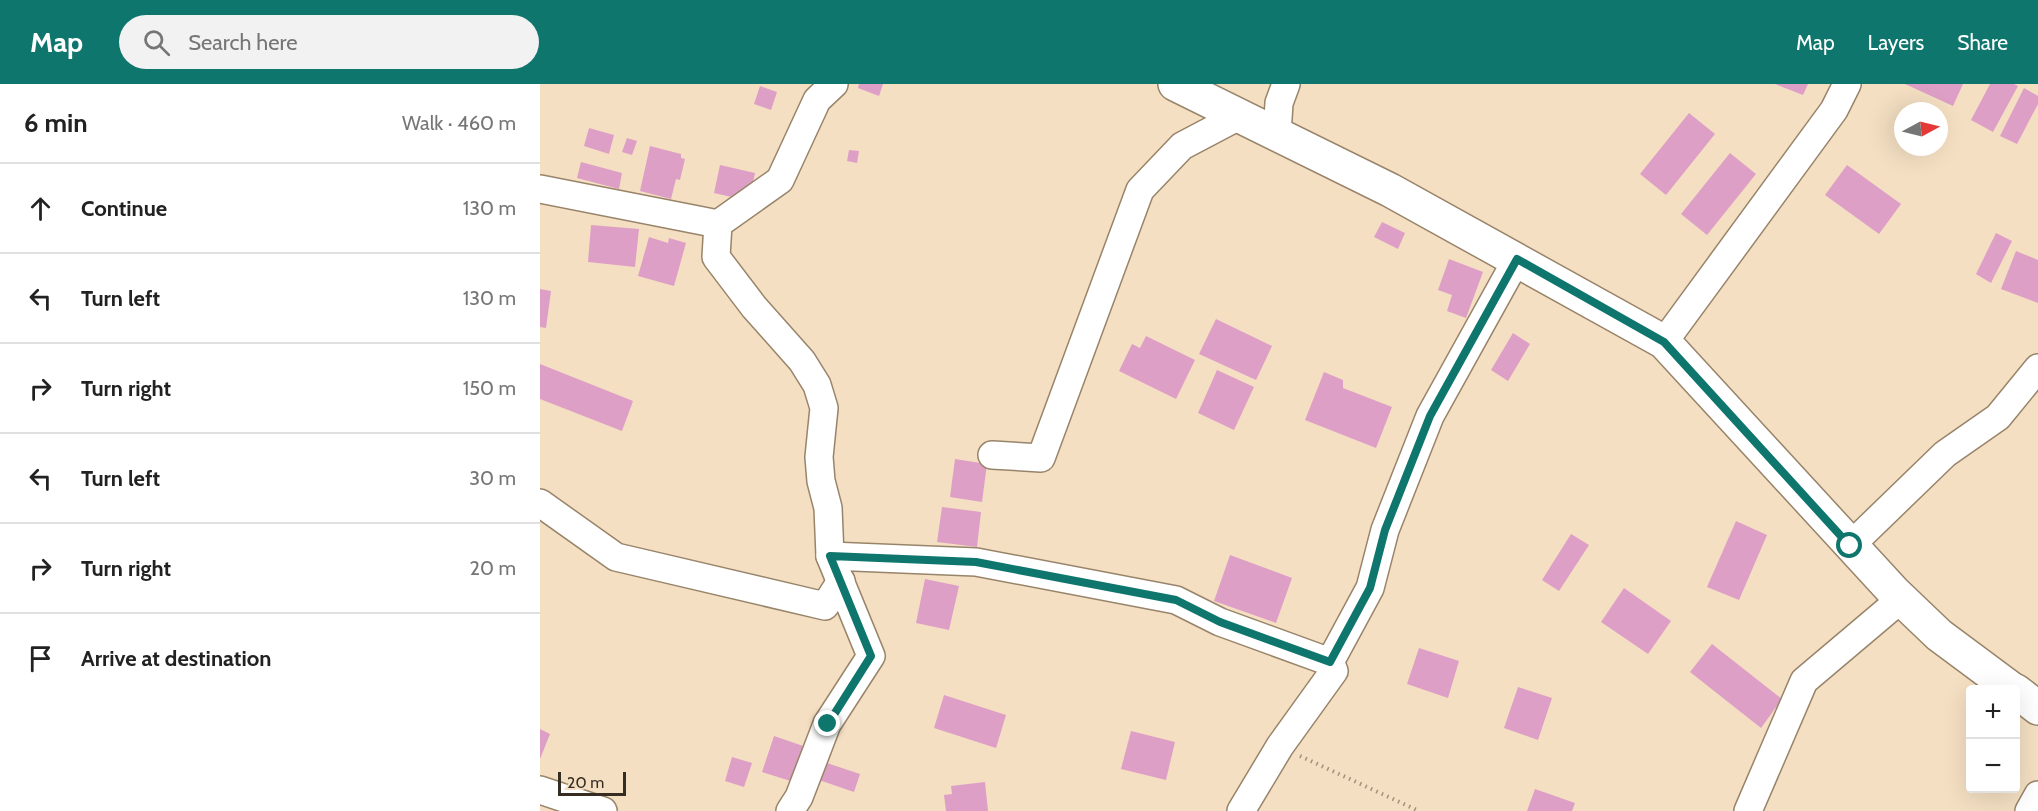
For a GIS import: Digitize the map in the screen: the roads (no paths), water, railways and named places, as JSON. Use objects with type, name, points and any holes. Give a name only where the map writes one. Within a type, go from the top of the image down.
[{"type":"street","points":[[540,189],[718,224],[780,180],[817,100],[834,84]]},
{"type":"street","points":[[1175,84],[1390,190],[1664,342],[1901,599],[1939,635],[2006,685]]},
{"type":"street","points":[[1277,134],[1280,103],[1286,84]]},
{"type":"street","points":[[1664,342],[1834,110],[1847,84]]},
{"type":"street","points":[[992,455],[1041,458],[1140,190],[1182,146],[1239,116]]},
{"type":"street","points":[[718,224],[716,257],[754,308],[802,361],[817,384],[824,408],[819,457],[821,481],[828,508],[830,556],[871,656],[828,724],[799,796],[790,811]]},
{"type":"street","points":[[1330,662],[1370,588],[1385,530],[1430,416],[1517,259]]},
{"type":"street","points":[[1850,546],[1945,454],[1998,417],[2038,368]]},
{"type":"street","points":[[540,503],[616,557],[825,606],[841,581]]},
{"type":"street","points":[[830,556],[976,562],[1176,600],[1220,622],[1330,662],[1334,671],[1280,746],[1241,811]]},
{"type":"street","points":[[1748,811],[1804,681],[1901,599]]},
{"type":"street","points":[[2020,695],[2038,708]]},
{"type":"street","points":[[540,790],[603,811]]},
{"type":"street","points":[[2029,811],[2038,795]]}]
